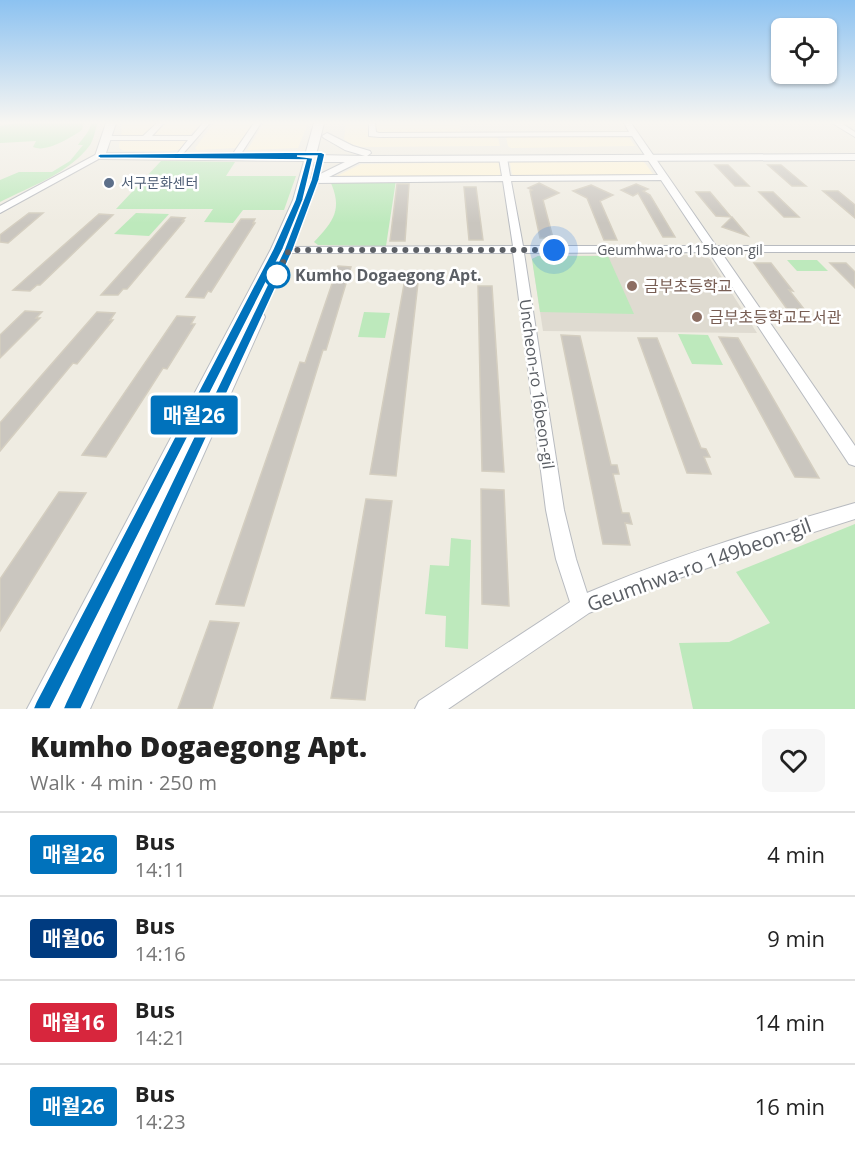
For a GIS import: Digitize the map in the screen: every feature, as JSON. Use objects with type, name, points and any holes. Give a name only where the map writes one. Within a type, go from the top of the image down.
[{"type":"main road","points":[[74,709],[289,250],[315,180],[315,156]]},
{"type":"main road","points":[[43,709],[278,249],[315,156]]},
{"type":"main road","points":[[315,180],[367,156]]},
{"type":"main road","points":[[723,156],[855,158]]},
{"type":"street","points":[[0,210],[100,156]]},
{"type":"street","name":"Uncheon-ro 16beon-gil","points":[[504,156],[555,510],[569,575],[582,606]]},
{"type":"street","points":[[649,156],[855,459]]},
{"type":"street","points":[[315,180],[663,177]]},
{"type":"street","name":"Geumhwa-ro 115beon-gil","points":[[289,250],[855,249]]},
{"type":"street","name":"Geumhwa-ro 149beon-gil","points":[[427,709],[582,606],[638,583],[855,511]]},
{"type":"shaded area","points":[[514,161],[641,161],[653,174],[516,176],[512,174],[510,163]]},
{"type":"shaded area","points":[[501,163],[502,174],[496,176],[337,176],[361,164]]},
{"type":"shaded area","name":"금부초등학교","points":[[702,255],[710,259],[757,333],[543,331],[532,259],[538,256]]},
{"type":"green space","points":[[74,156],[81,156],[48,178],[0,202],[0,180],[19,172],[52,172]]},
{"type":"green space","points":[[161,161],[235,162],[226,176],[296,176],[284,210],[243,210],[233,223],[204,222],[213,209],[116,209]]},
{"type":"green space","points":[[396,180],[386,246],[318,245],[314,242],[327,228],[336,207],[330,181]]},
{"type":"green space","points":[[136,213],[169,214],[149,236],[114,234]]},
{"type":"green space","points":[[538,256],[608,256],[634,314],[540,312],[532,259]]},
{"type":"green space","points":[[787,260],[817,260],[828,271],[797,271]]},
{"type":"green space","points":[[364,312],[390,313],[385,338],[358,337]]},
{"type":"green space","points":[[678,334],[708,335],[723,365],[692,364]]},
{"type":"green space","points":[[855,524],[855,709],[693,709],[679,643],[729,642],[770,623],[736,572]]},
{"type":"green space","points":[[451,538],[471,540],[468,649],[445,647],[446,616],[425,614],[430,565],[449,566]]},
{"type":"building","points":[[715,165],[728,165],[749,186],[735,186]]},
{"type":"building","points":[[768,165],[781,165],[806,186],[792,186]]},
{"type":"building","points":[[539,183],[559,193],[543,200],[553,238],[540,238],[530,191],[532,190],[528,188]]},
{"type":"building","points":[[397,184],[409,184],[405,241],[390,241]]},
{"type":"building","points":[[636,184],[648,189],[643,191],[650,195],[675,237],[663,237],[638,193],[633,196],[621,190]]},
{"type":"building","points":[[591,185],[613,195],[600,201],[617,240],[604,240],[587,198],[573,191]]},
{"type":"building","points":[[464,187],[476,187],[483,240],[469,240]]},
{"type":"building","points":[[823,191],[838,191],[855,205],[855,218]]},
{"type":"building","points":[[696,192],[710,192],[731,217],[716,216]]},
{"type":"building","points":[[759,192],[773,192],[799,217],[784,217]]},
{"type":"building","points":[[29,213],[43,213],[8,243],[0,242],[0,235]]},
{"type":"building","points":[[99,214],[113,215],[40,285],[30,291],[13,290]]},
{"type":"building","points":[[171,217],[185,218],[127,289],[123,289],[118,295],[101,295]]},
{"type":"building","points":[[732,217],[748,236],[722,227]]},
{"type":"building","points":[[241,219],[255,219],[253,223],[255,223],[211,292],[208,291],[204,298],[186,297]]},
{"type":"building","points":[[754,263],[771,263],[804,309],[787,309]]},
{"type":"building","points":[[830,263],[846,263],[855,272],[855,288]]},
{"type":"building","points":[[338,266],[351,267],[244,606],[216,604],[300,362],[305,363]]},
{"type":"building","points":[[406,273],[419,274],[396,476],[370,474]]},
{"type":"building","points":[[478,286],[492,286],[504,472],[482,471]]},
{"type":"building","points":[[25,311],[42,312],[36,318],[40,318],[0,358],[0,335]]},
{"type":"building","points":[[97,312],[115,313],[110,320],[113,320],[77,364],[73,363],[0,451],[0,423]]},
{"type":"building","points":[[177,316],[195,317],[191,324],[195,324],[167,369],[163,368],[106,457],[82,455]]},
{"type":"building","points":[[561,335],[580,336],[611,465],[617,465],[619,474],[613,474],[622,513],[629,513],[632,524],[625,523],[630,545],[603,544]]},
{"type":"building","points":[[719,337],[738,338],[819,478],[795,477]]},
{"type":"building","points":[[638,338],[657,338],[701,448],[706,449],[710,457],[704,457],[711,474],[687,473]]},
{"type":"building","points":[[481,489],[504,490],[509,606],[482,604]]},
{"type":"building","points":[[59,492],[86,493],[0,631],[0,579]]},
{"type":"building","points":[[366,499],[392,501],[365,700],[331,698]]},
{"type":"building","points":[[210,621],[239,623],[212,709],[178,709]]},
{"type":"bus line","name":"매월26","points":[[43,709],[278,249],[299,200],[310,158],[101,156]]},
{"type":"bus line","name":"매월26","points":[[74,709],[289,250],[315,180],[320,156]]},
{"type":"place","name":"서구문화센터","points":[[109,183]]},
{"type":"place","name":"Kumho Dogaegong Apt.","points":[[277,275]]},
{"type":"place","name":"금부초등학교","points":[[632,286]]},
{"type":"place","name":"금부초등학교도서관","points":[[697,317]]},
{"type":"route","points":[[277,275],[273,283],[289,250],[554,250]]}]
